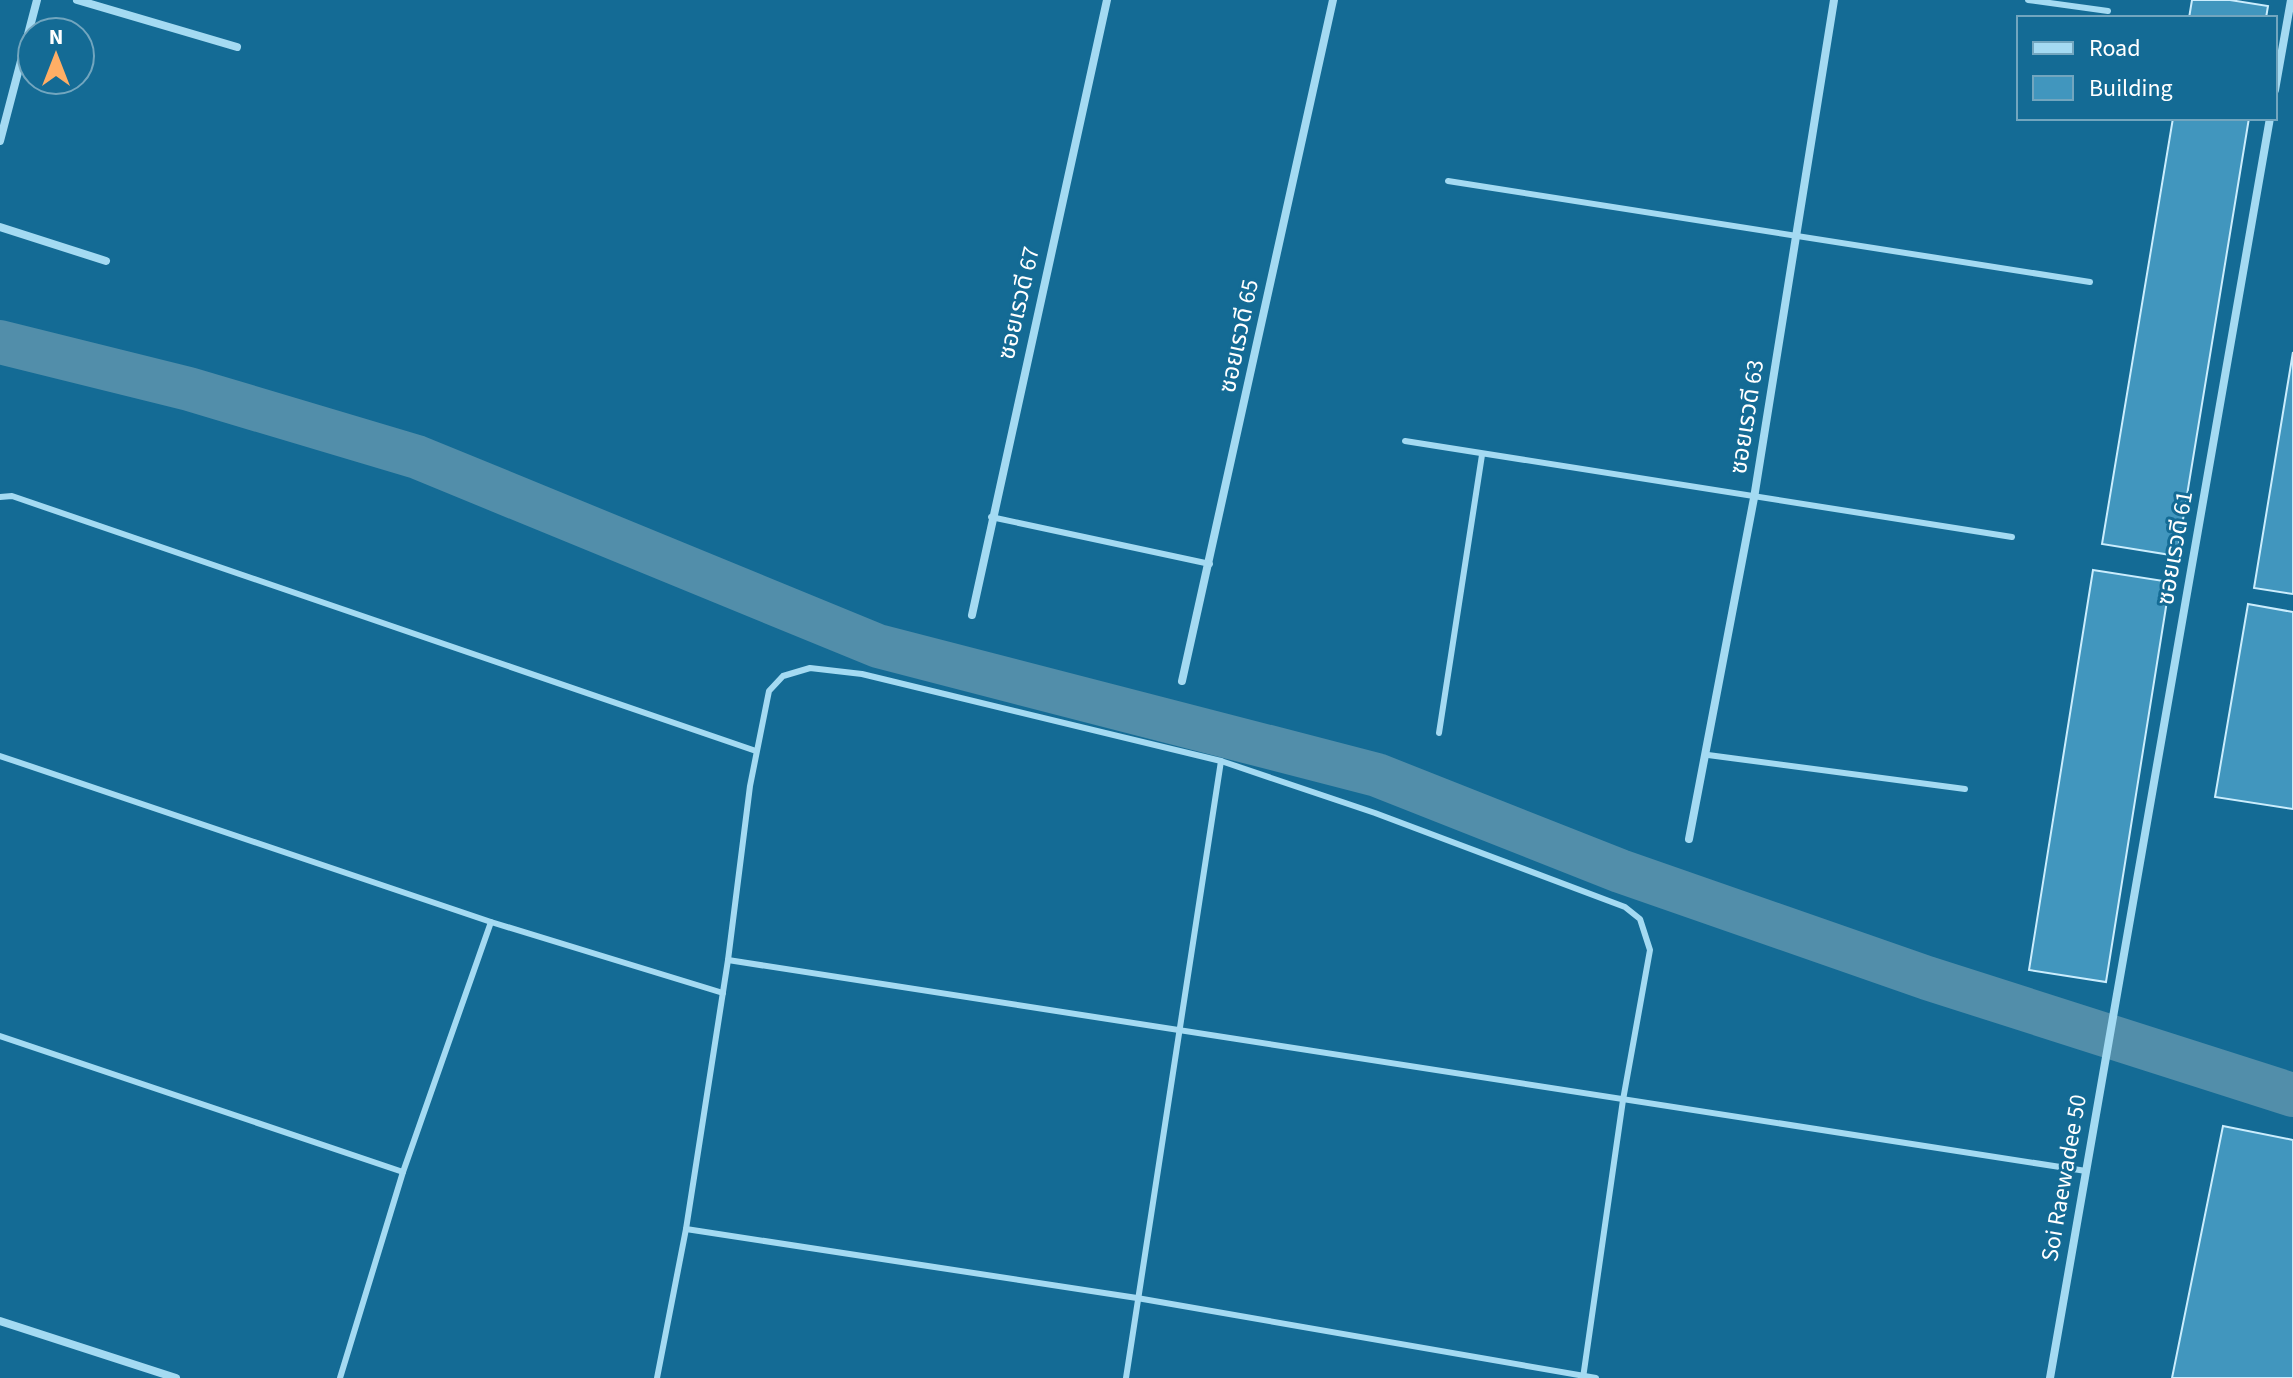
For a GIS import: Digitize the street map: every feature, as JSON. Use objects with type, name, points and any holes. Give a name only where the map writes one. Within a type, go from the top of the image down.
[{"type":"street","points":[[0,141],[37,0]]},
{"type":"street","points":[[77,0],[237,47]]},
{"type":"street","name":"ซอยเรวดี 67","points":[[972,615],[991,517],[1107,0]]},
{"type":"street","name":"ซอยเรวดี 65","points":[[1182,681],[1333,0]]},
{"type":"street","name":"ซอยเรวดี 63","points":[[1689,839],[1708,755],[1754,498],[1834,0]]},
{"type":"street","points":[[2277,79],[2291,0]]},
{"type":"street","name":"ซอยเรวดี 61","points":[[2118,986],[2270,120]]},
{"type":"street","points":[[0,227],[106,261]]},
{"type":"street","name":"Soi Raewadee 50","points":[[2050,1378],[2118,986]]},
{"type":"street","points":[[0,1321],[176,1378]]},
{"type":"lane","points":[[2028,0],[2108,11]]},
{"type":"lane","points":[[1448,181],[2090,282]]},
{"type":"lane","points":[[1405,441],[2012,537]]},
{"type":"lane","points":[[1439,733],[1482,455]]},
{"type":"lane","points":[[0,497],[12,496],[756,751]]},
{"type":"lane","points":[[991,517],[1210,564]]},
{"type":"lane","points":[[657,1378],[686,1229],[728,960],[756,751],[769,691],[783,676],[810,668],[862,674],[1221,761],[1375,813],[1610,902],[1640,919],[1650,950],[1623,1100],[1583,1377]]},
{"type":"lane","points":[[1708,755],[1965,789]]},
{"type":"lane","points":[[0,756],[491,922],[723,993]]},
{"type":"lane","points":[[1126,1378],[1221,761]]},
{"type":"lane","points":[[340,1378],[403,1172],[491,922]]},
{"type":"lane","points":[[728,960],[2086,1171]]},
{"type":"lane","points":[[0,1036],[403,1172]]},
{"type":"lane","points":[[686,1229],[1137,1298],[1596,1378]]},
{"type":"building","points":[[2192,0],[2230,0],[2268,6],[2266,16],[2189,16]]},
{"type":"building","points":[[2173,120],[2249,120],[2177,556],[2102,544]]},
{"type":"building","points":[[2293,352],[2293,594],[2254,588]]},
{"type":"building","points":[[2093,570],[2170,582],[2106,982],[2029,970]]},
{"type":"building","points":[[2248,604],[2293,612],[2293,809],[2215,797]]},
{"type":"building","points":[[2223,1126],[2293,1140],[2293,1378],[2172,1378]]},
{"type":"waterway","points":[[0,342],[189,389],[417,457],[878,646],[1377,775],[1620,871],[1927,978],[2293,1095]]}]
